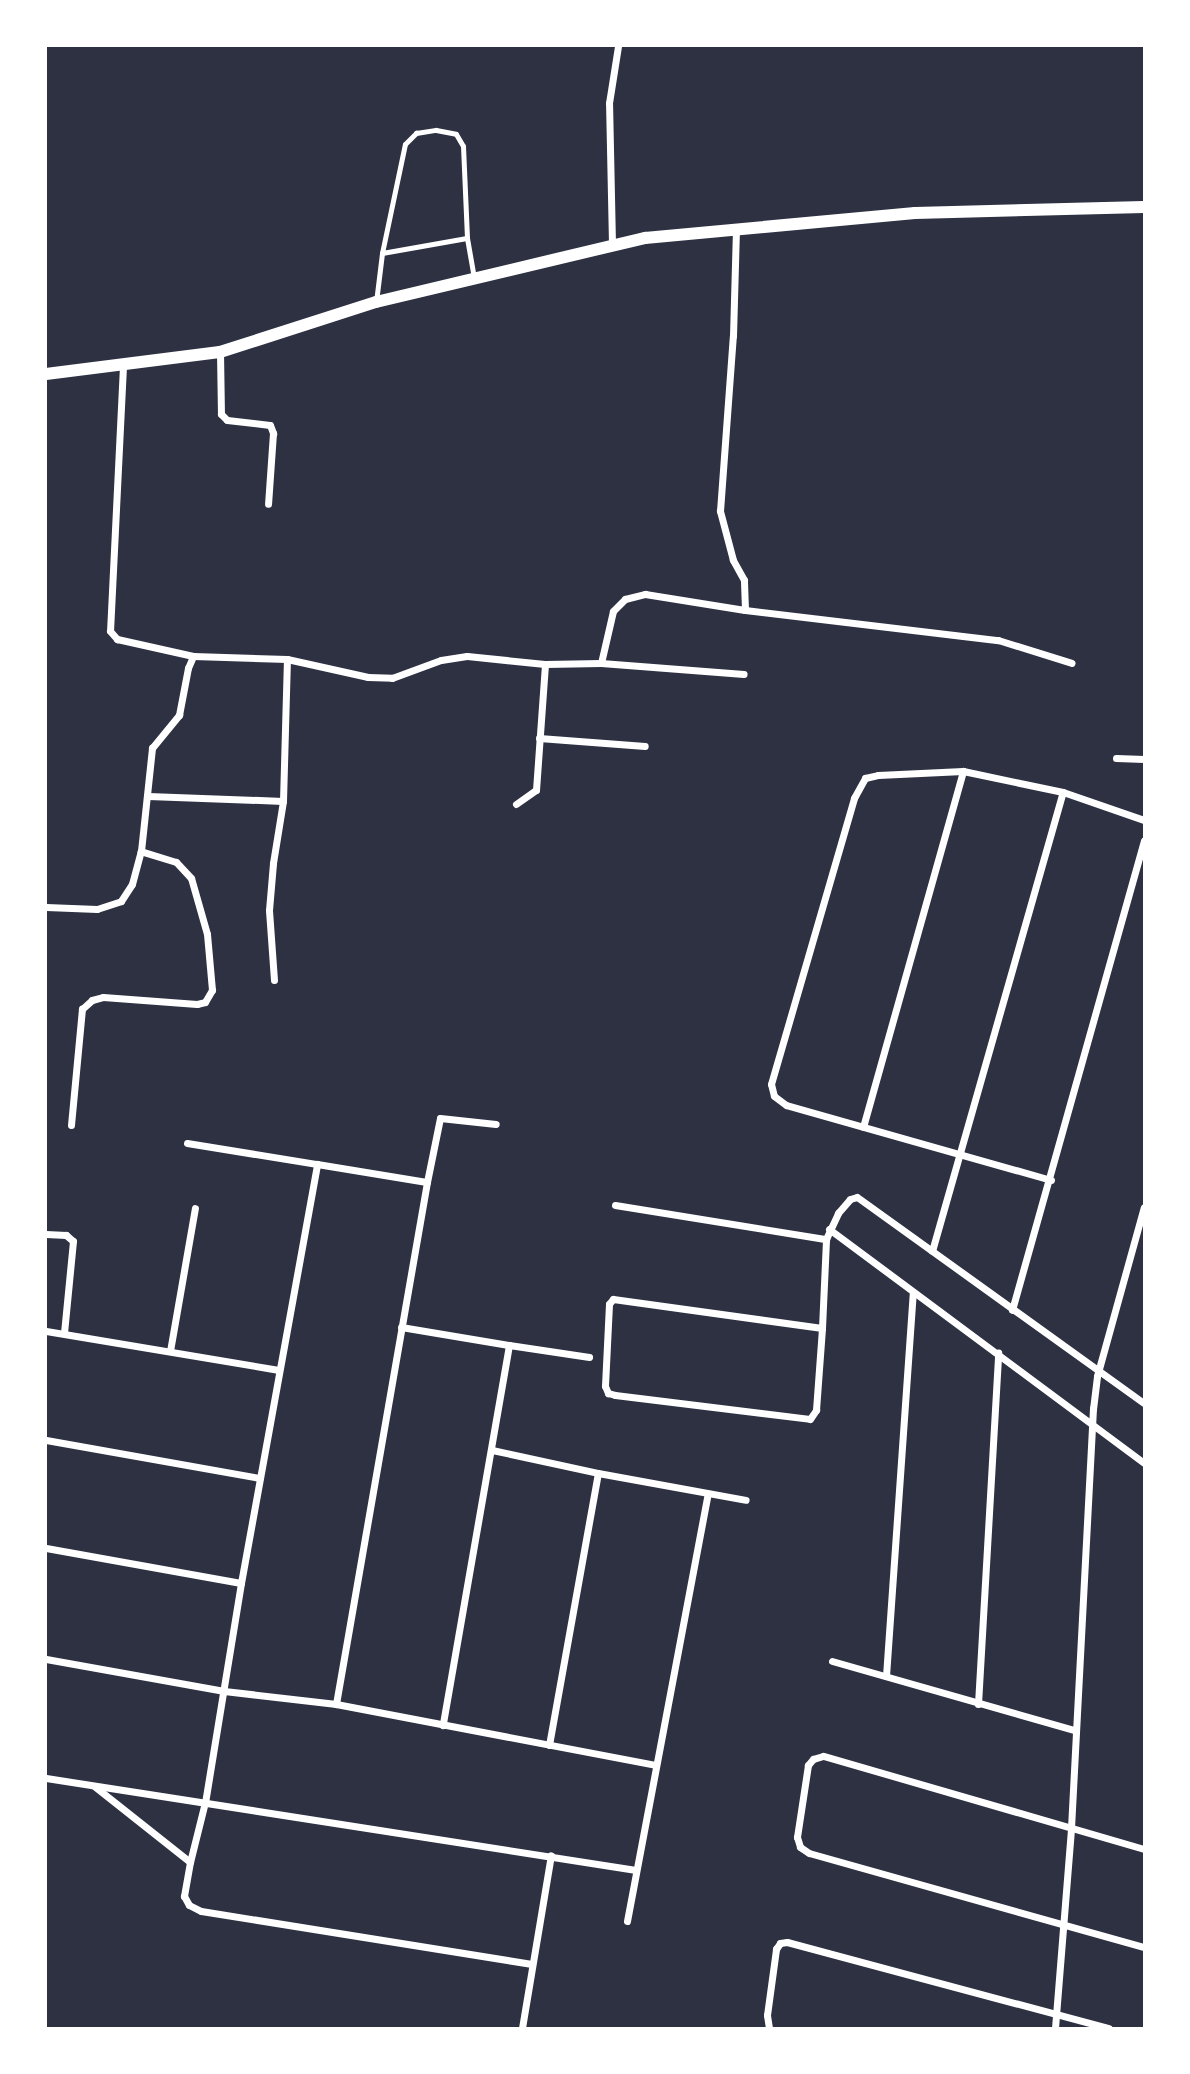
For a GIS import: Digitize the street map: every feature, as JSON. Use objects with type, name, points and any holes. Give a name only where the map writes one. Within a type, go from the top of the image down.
[{"type":"street","points":[[612,244],[609,103],[618,46]]},
{"type":"street","points":[[46,374],[220,352],[376,302],[612,244],[915,213],[1144,207]]},
{"type":"street","points":[[736,230],[733,335],[720,511],[733,560],[744,580],[745,610]]},
{"type":"street","points":[[220,352],[221,414],[227,420],[268,424],[273,433],[268,504]]},
{"type":"street","points":[[123,366],[110,631],[117,639],[193,656],[287,659],[368,677],[393,678],[441,660],[467,656],[545,664],[601,663],[744,674]]},
{"type":"street","points":[[601,663],[613,611],[625,599],[645,594],[745,610],[998,640],[1072,663]]},
{"type":"street","points":[[46,906],[97,909],[121,901],[132,884],[141,851],[152,748],[160,734],[174,723],[179,715],[193,656]]},
{"type":"street","points":[[274,980],[269,910],[284,801],[287,659]]},
{"type":"street","points":[[516,804],[536,790],[545,664]]},
{"type":"street","points":[[539,738],[645,746]]},
{"type":"street","points":[[1116,758],[1144,759]]},
{"type":"street","points":[[863,1126],[963,771]]},
{"type":"street","points":[[1051,1180],[786,1105],[774,1096],[771,1084],[854,798],[865,778],[963,771],[1063,792],[1144,820]]},
{"type":"street","points":[[932,1251],[1063,792]]},
{"type":"street","points":[[148,796],[284,801]]},
{"type":"street","points":[[1012,1310],[1051,1180],[1144,840]]},
{"type":"street","points":[[71,1125],[82,1009],[92,1000],[103,997],[197,1004],[205,1002],[212,990],[206,934],[191,878],[176,862],[141,851]]},
{"type":"street","points":[[336,1704],[440,1118],[496,1124]]},
{"type":"street","points":[[187,1143],[427,1182]]},
{"type":"street","points":[[317,1164],[241,1583],[205,1802],[184,1896],[189,1905],[201,1911],[532,1964]]},
{"type":"street","points":[[822,1328],[613,1299],[609,1304],[605,1386],[608,1393],[615,1395],[810,1419],[816,1410],[822,1328],[826,1239],[828,1229],[850,1199],[857,1198],[1098,1373],[1144,1403]]},
{"type":"street","points":[[615,1205],[826,1239]]},
{"type":"street","points":[[1055,2028],[1071,1828],[1074,1730],[1093,1409],[1098,1373],[1144,1207]]},
{"type":"street","points":[[170,1351],[195,1208]]},
{"type":"street","points":[[828,1229],[1144,1463]]},
{"type":"street","points":[[46,1234],[66,1235],[73,1241],[74,1253],[64,1333]]},
{"type":"street","points":[[886,1676],[913,1293]]},
{"type":"street","points":[[401,1327],[589,1357]]},
{"type":"street","points":[[46,1331],[279,1370]]},
{"type":"street","points":[[443,1725],[509,1345]]},
{"type":"street","points":[[978,1704],[998,1353]]},
{"type":"street","points":[[46,1440],[260,1478]]},
{"type":"street","points":[[492,1450],[598,1473],[747,1500]]},
{"type":"street","points":[[549,1745],[598,1473]]},
{"type":"street","points":[[627,1921],[708,1494]]},
{"type":"street","points":[[46,1548],[241,1583]]},
{"type":"street","points":[[46,1659],[224,1691],[336,1704],[655,1765]]},
{"type":"street","points":[[832,1661],[1074,1730]]},
{"type":"street","points":[[1144,1849],[823,1756],[813,1759],[807,1765],[797,1837],[800,1847],[809,1853],[1144,1947]]},
{"type":"street","points":[[46,1778],[551,1854],[636,1870]]},
{"type":"street","points":[[94,1786],[190,1863]]},
{"type":"street","points":[[522,2028],[551,1854]]},
{"type":"street","points":[[769,2028],[767,2015],[776,1949],[780,1943],[787,1942],[1110,2028]]},
{"type":"lane","points":[[376,302],[382,253],[405,145],[416,133],[436,130],[456,134],[463,146],[467,238],[475,279]]},
{"type":"lane","points":[[382,253],[467,238]]}]
